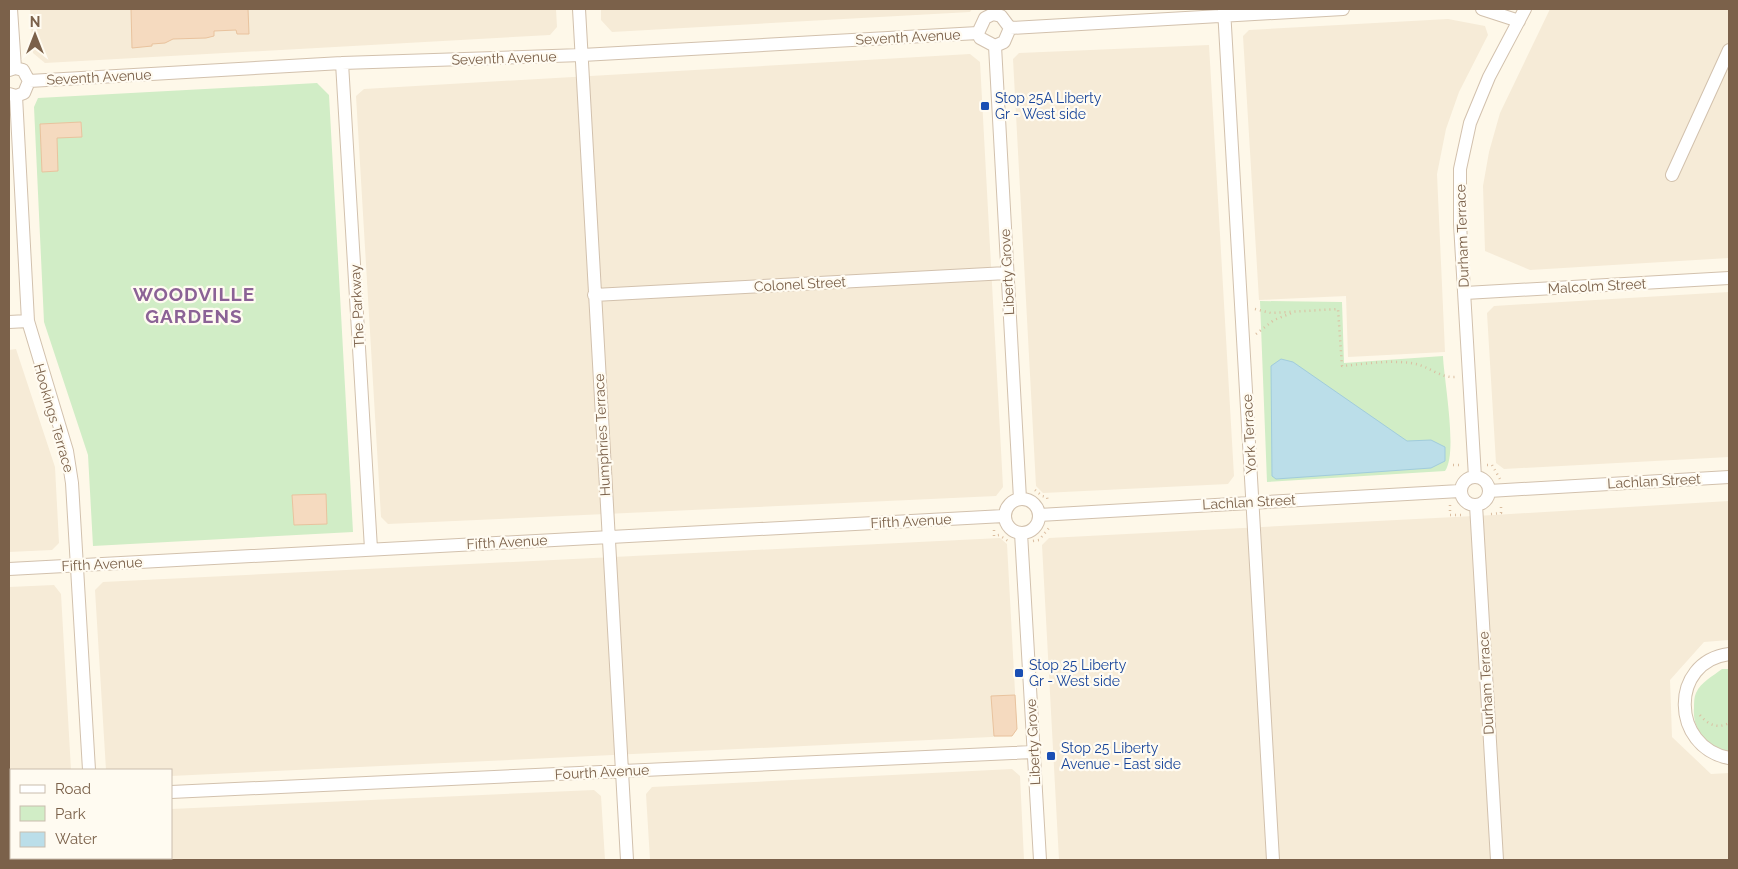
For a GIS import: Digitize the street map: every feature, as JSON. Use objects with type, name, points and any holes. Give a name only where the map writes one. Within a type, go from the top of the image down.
[{"type":"street","points":[[11,9],[12,69],[23,70],[29,81],[24,93],[12,95]]},
{"type":"street","name":"Humphries Terrace","points":[[579,9],[627,860]]},
{"type":"street","points":[[1010,28],[1224,12],[1343,9]]},
{"type":"street","points":[[1482,9],[1519,21]]},
{"type":"street","name":"Durham Terrace","points":[[1475,477],[1460,224],[1460,169],[1470,123],[1489,78],[1525,9]]},
{"type":"street","points":[[993,12],[1008,22],[1010,28],[1004,42],[996,46],[980,38],[978,33],[985,18],[993,12]]},
{"type":"street","name":"York Terrace","points":[[1224,12],[1273,860]]},
{"type":"street","name":"Seventh Avenue","points":[[29,81],[342,63],[582,56],[978,33]]},
{"type":"street","name":"Liberty Grove","points":[[996,46],[1020,499]]},
{"type":"street","points":[[1672,176],[1729,50]]},
{"type":"street","name":"The Parkway","points":[[342,63],[372,549]]},
{"type":"street","name":"Hookings Terrace","points":[[12,95],[28,321],[70,465],[78,565],[89,769]]},
{"type":"street","name":"Colonel Street","points":[[594,296],[1007,273]]},
{"type":"street","name":"Malcolm Street","points":[[1464,293],[1729,278]]},
{"type":"street","points":[[9,322],[28,321]]},
{"type":"street","points":[[1475,477],[1486,483],[1489,491],[1486,500],[1476,505],[1464,500],[1460,491],[1463,483],[1475,477]]},
{"type":"street","name":"Lachlan Street","points":[[1489,491],[1729,477]]},
{"type":"street","name":"Lachlan Street","points":[[1039,516],[1460,491]]},
{"type":"street","points":[[1020,499],[1033,503],[1039,516],[1034,528],[1021,533],[1009,528],[1004,516],[1007,507],[1020,499]]},
{"type":"street","name":"Durham Terrace","points":[[1476,505],[1497,860]]},
{"type":"street","name":"Fifth Avenue","points":[[9,569],[1004,516]]},
{"type":"street","name":"Liberty Grove","points":[[1021,533],[1023,541],[1040,860]]},
{"type":"street","points":[[1729,654],[1711,660],[1702,667],[1692,678],[1684,699],[1684,710],[1694,736],[1703,747],[1716,755],[1729,758]]},
{"type":"street","name":"Fourth Avenue","points":[[172,792],[1033,752]]},
{"type":"path","points":[[1255,317],[1255,308],[1271,313],[1338,309],[1342,366],[1406,363],[1431,369],[1448,378],[1469,376]]},
{"type":"path","points":[[1256,326],[1256,335],[1274,320],[1294,312]]},
{"type":"path","points":[[1698,708],[1705,720],[1712,725],[1721,727],[1729,723]]},
{"type":"shaded area","points":[[30,9],[556,9],[557,27],[550,35],[45,63],[33,53]]},
{"type":"shaded area","points":[[601,9],[972,9],[970,12],[612,32],[601,20]]},
{"type":"shaded area","points":[[1550,9],[1729,9],[1729,258],[1530,270],[1485,251],[1483,186],[1489,152],[1500,113]]},
{"type":"shaded area","points":[[1448,19],[1485,26],[1488,35],[1459,92],[1446,129],[1437,174],[1445,352],[1348,357],[1346,296],[1259,300],[1243,36],[1249,30]]},
{"type":"shaded area","points":[[1209,45],[1234,476],[1228,484],[1043,493],[1036,486],[1013,59],[1019,53]]},
{"type":"shaded area","points":[[970,54],[980,62],[1003,487],[996,496],[388,524],[381,517],[356,96],[364,89]]},
{"type":"shaded area","points":[[1729,292],[1729,457],[1504,469],[1496,463],[1487,313],[1494,306]]},
{"type":"shaded area","points":[[16,349],[55,467],[59,543],[52,550],[9,552],[9,350]]},
{"type":"shaded area","points":[[1729,501],[1729,640],[1704,642],[1670,680],[1672,737],[1711,774],[1729,773],[1729,860],[1059,860],[1042,545],[1049,538]]},
{"type":"shaded area","points":[[1000,538],[1007,544],[1017,729],[1012,736],[172,776],[172,769],[106,769],[95,590],[103,582]]},
{"type":"shaded area","points":[[54,585],[61,594],[71,769],[10,769],[10,784],[9,784],[9,587]]},
{"type":"shaded area","points":[[1012,769],[1020,776],[1024,860],[650,860],[646,794],[652,787]]},
{"type":"shaded area","points":[[594,790],[601,796],[605,860],[111,860],[172,859],[172,809]]},
{"type":"shaded area","points":[[9,817],[10,859],[77,859],[77,860],[9,860]]},
{"type":"green space","points":[[317,83],[329,95],[353,532],[93,546],[88,455],[44,322],[34,107],[38,98]]},
{"type":"green space","points":[[1260,301],[1342,302],[1344,363],[1443,356],[1450,433],[1449,462],[1445,471],[1267,482]]},
{"type":"green space","points":[[1722,669],[1729,669],[1729,752],[1708,742],[1699,730],[1694,716],[1694,698],[1698,689]]},
{"type":"water","points":[[1281,359],[1293,362],[1407,441],[1431,440],[1445,447],[1445,461],[1431,468],[1276,479],[1272,476],[1271,366]]},
{"type":"building","points":[[131,9],[248,9],[249,34],[237,34],[236,30],[214,31],[214,36],[206,38],[173,39],[165,43],[152,44],[152,46],[132,48]]},
{"type":"building","points":[[81,122],[82,137],[57,138],[58,171],[42,172],[40,124]]},
{"type":"building","points":[[326,494],[327,524],[294,525],[292,495]]},
{"type":"building","points":[[1015,695],[1017,729],[1012,736],[994,736],[991,696]]},
{"type":"place","name":"Stop 25A Liberty Gr - West side","points":[[985,106]]},
{"type":"place","name":"Stop 25 Liberty Gr - West side","points":[[1019,673]]},
{"type":"place","name":"Stop 25 Liberty Avenue - East side","points":[[1051,756]]},
{"type":"district","name":"WOODVILLE GARDENS","points":[[194,305]]}]
